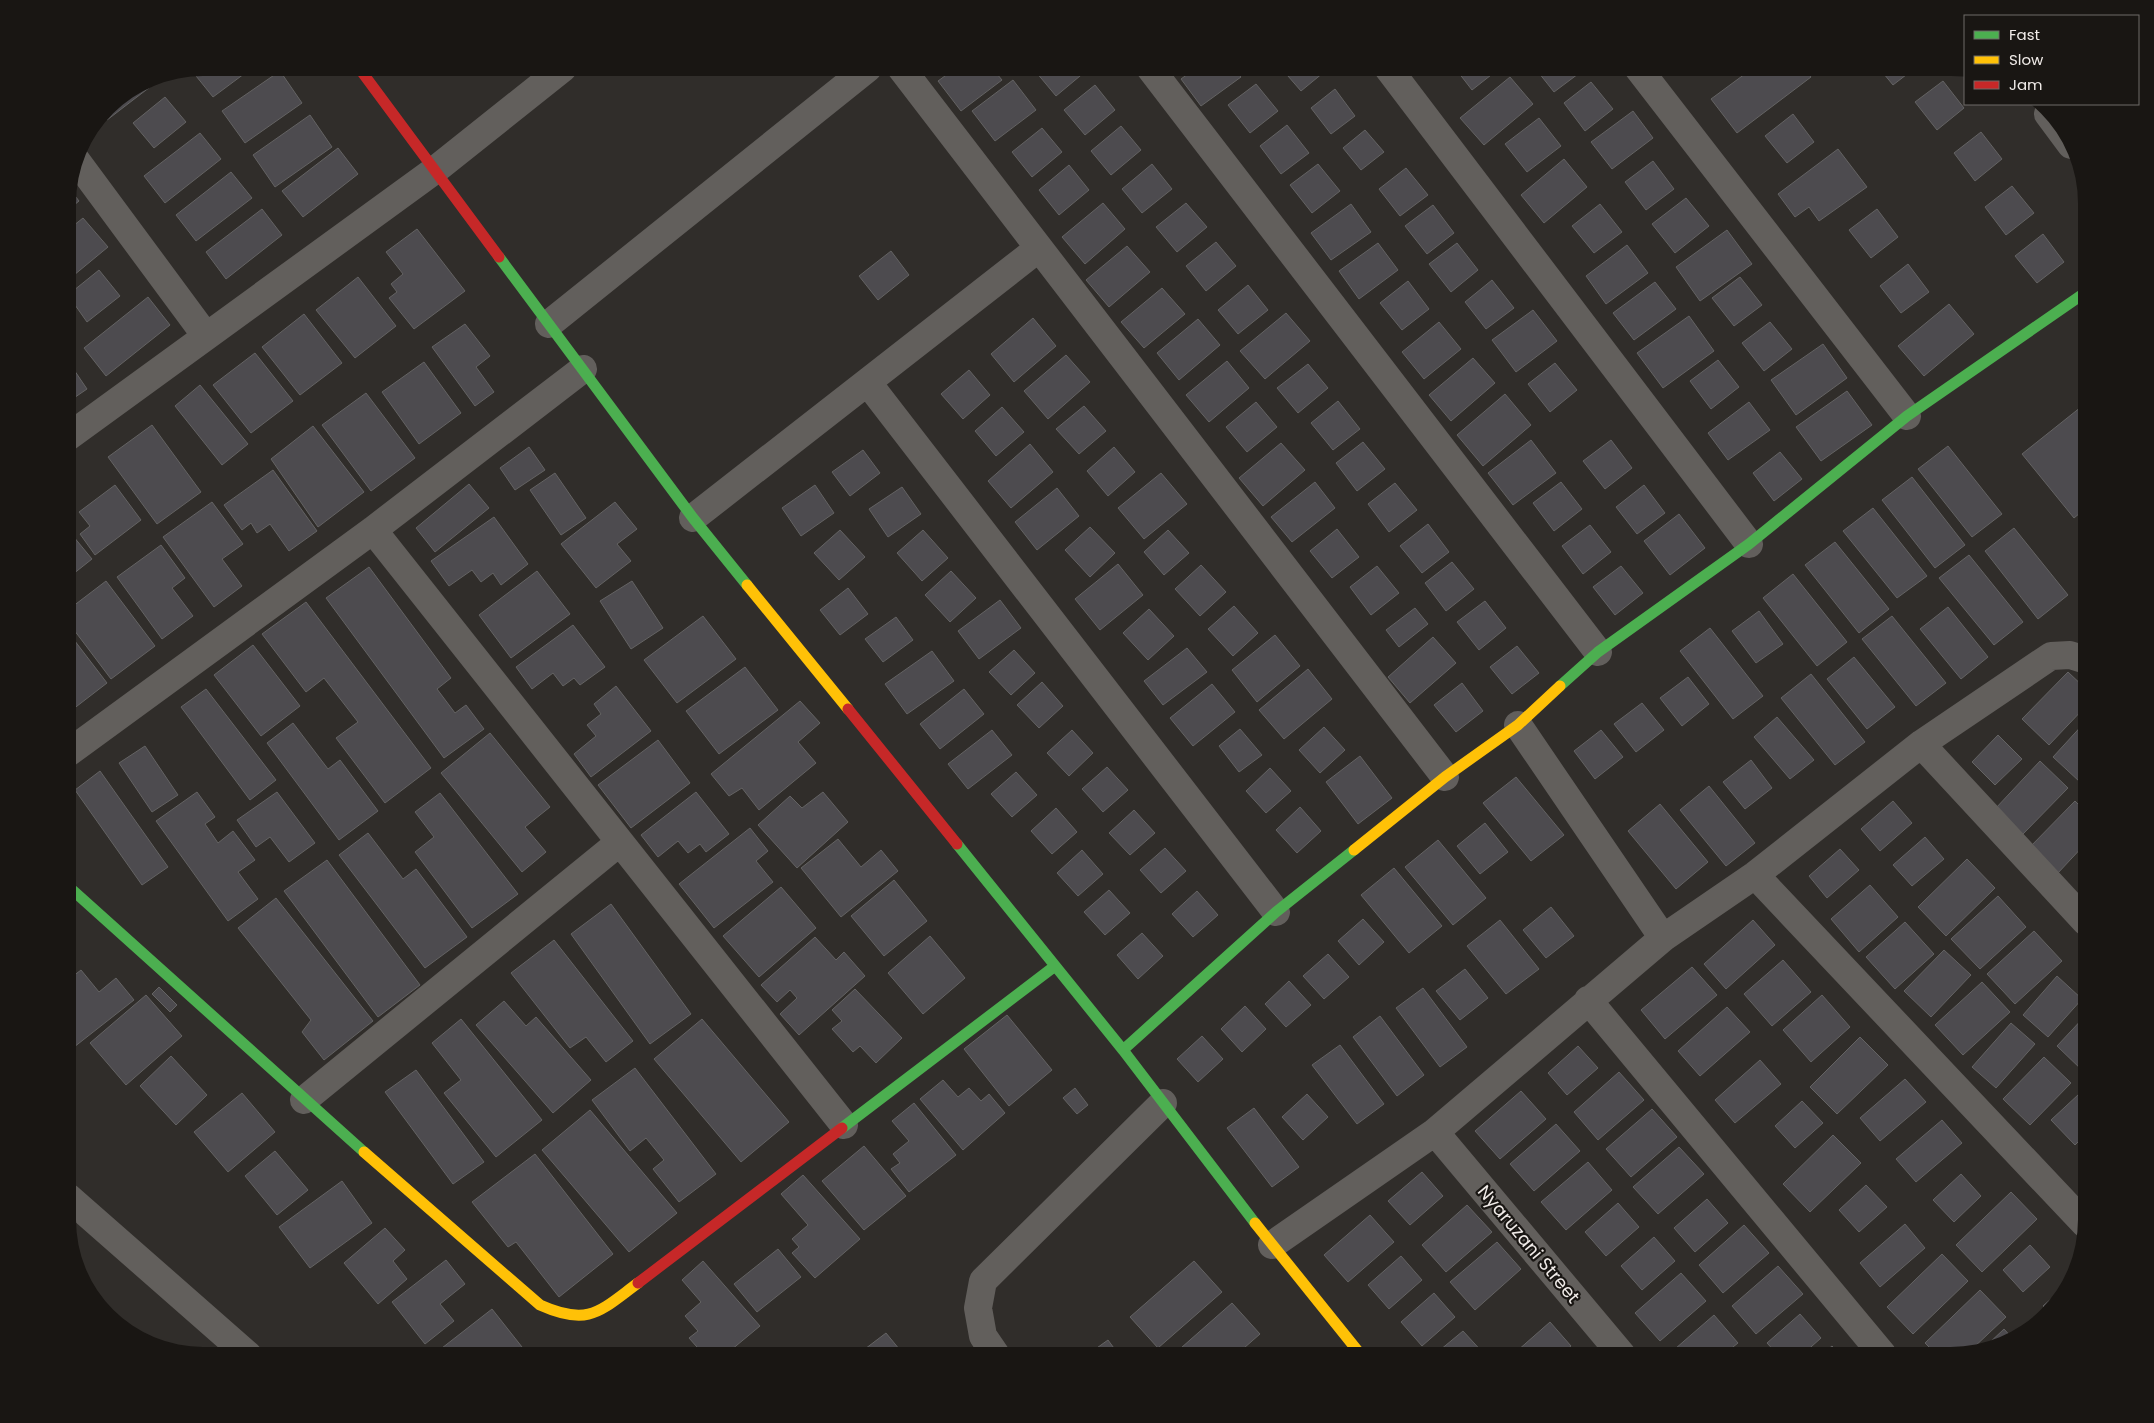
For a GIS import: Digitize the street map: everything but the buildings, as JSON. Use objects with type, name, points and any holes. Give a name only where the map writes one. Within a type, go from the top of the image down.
[{"type":"street","points":[[1156,76],[1598,652]]},
{"type":"street","points":[[1394,76],[1749,544]]},
{"type":"street","points":[[1644,76],[1907,416]]},
{"type":"street","points":[[366,77],[693,518],[1056,966],[1123,1050],[1272,1245],[1355,1347]]},
{"type":"street","points":[[77,430],[435,170],[552,77]]},
{"type":"street","points":[[549,324],[857,77]]},
{"type":"street","points":[[908,77],[1445,777]]},
{"type":"street","points":[[82,168],[206,336]]},
{"type":"street","points":[[693,518],[1039,248]]},
{"type":"street","points":[[1123,1050],[1276,912],[1445,777],[1518,725],[1598,652],[1749,544],[1907,416],[2078,298]]},
{"type":"street","points":[[77,746],[373,530],[583,369]]},
{"type":"street","points":[[868,383],[1276,912]]},
{"type":"street","points":[[373,530],[844,1125]]},
{"type":"street","points":[[1272,1245],[1436,1132],[1588,1000],[1663,938],[1755,876],[1921,744],[2050,656],[2070,655],[2078,658]]},
{"type":"street","points":[[1518,725],[1663,938]]},
{"type":"street","points":[[1921,744],[2078,913]]},
{"type":"street","points":[[304,1100],[620,842]]},
{"type":"street","points":[[1755,876],[2078,1217]]},
{"type":"street","points":[[77,894],[304,1100],[540,1305],[557,1313],[578,1317],[601,1311],[1056,966]]},
{"type":"street","points":[[1588,1000],[1876,1347]]},
{"type":"street","points":[[990,1347],[982,1336],[978,1308],[983,1281],[1163,1103]]},
{"type":"street","name":"Nyaruzani Street","points":[[1436,1132],[1615,1347]]},
{"type":"street","points":[[77,1204],[238,1347]]},
{"type":"traffic: fast","points":[[499,257],[693,518],[747,585]]},
{"type":"traffic: fast","points":[[1560,686],[1598,652],[1749,544],[1907,416],[2078,298]]},
{"type":"traffic: fast","points":[[957,844],[1123,1050],[1255,1223]]},
{"type":"traffic: fast","points":[[1123,1050],[1276,912],[1354,850]]},
{"type":"traffic: fast","points":[[77,894],[364,1152]]},
{"type":"traffic: fast","points":[[842,1128],[1055,966]]},
{"type":"traffic: slow","points":[[747,585],[848,709]]},
{"type":"traffic: slow","points":[[1354,850],[1445,777],[1518,725],[1560,686]]},
{"type":"traffic: slow","points":[[364,1152],[540,1305],[571,1315],[593,1313],[614,1301],[638,1283]]},
{"type":"traffic: slow","points":[[1255,1223],[1355,1347]]},
{"type":"traffic: jam","points":[[366,77],[499,257]]},
{"type":"traffic: jam","points":[[848,709],[957,844]]},
{"type":"traffic: jam","points":[[638,1283],[842,1128]]}]
